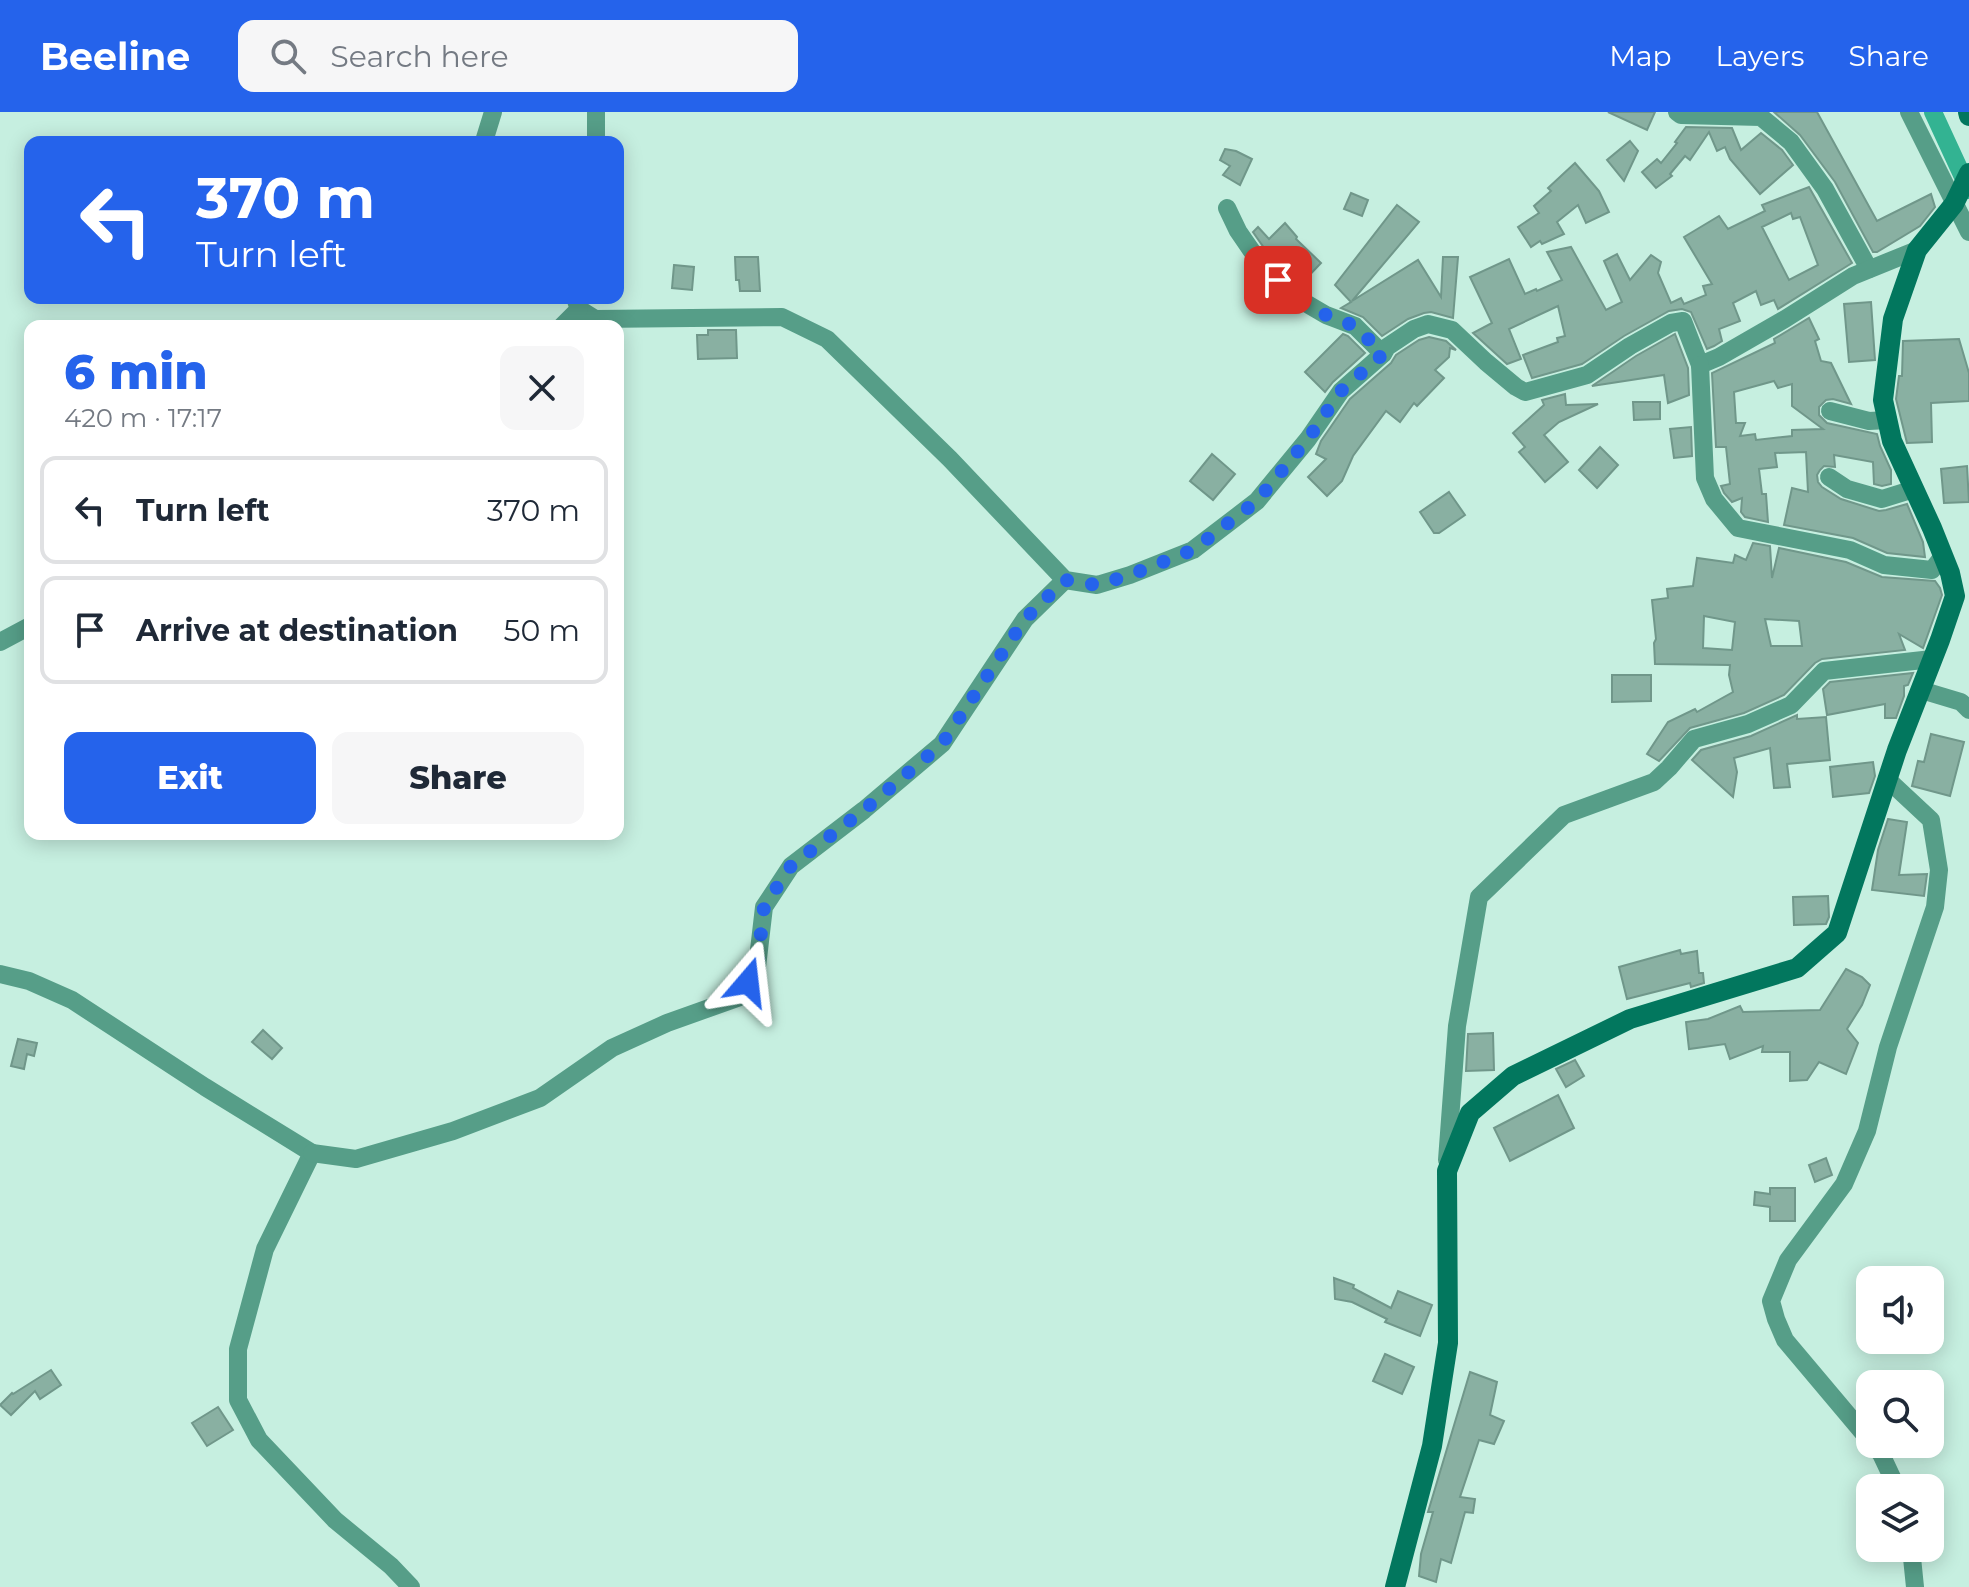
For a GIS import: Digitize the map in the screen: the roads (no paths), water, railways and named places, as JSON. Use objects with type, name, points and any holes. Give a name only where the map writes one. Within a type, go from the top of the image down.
[{"type":"main road","points":[[1395,1587],[1432,1446],[1448,1343],[1447,1171],[1470,1113],[1513,1076],[1630,1019],[1797,968],[1837,933],[1897,750],[1932,659],[1962,595],[1892,441],[1883,400],[1893,319],[1917,250],[1962,189]]},
{"type":"street","points":[[486,136],[493,112]]},
{"type":"street","points":[[596,112],[596,136]]},
{"type":"street","points":[[1677,112],[1681,115],[1761,117],[1791,142],[1825,189],[1869,269]]},
{"type":"street","points":[[1909,112],[1962,189],[1969,232]]},
{"type":"street","points":[[1227,208],[1238,231],[1260,263],[1297,298],[1326,315],[1355,326],[1383,354]]},
{"type":"street","points":[[1700,365],[1746,342],[1853,276],[1917,250]]},
{"type":"street","points":[[578,304],[595,319],[782,317],[827,339],[950,459],[1065,580],[1097,585],[1193,550],[1257,501],[1308,439],[1341,391],[1387,347],[1414,329],[1428,324],[1452,330],[1525,392],[1587,375],[1630,346],[1671,323],[1683,321],[1700,365],[1705,478],[1714,499],[1738,528],[1850,550],[1884,565],[1932,570],[1943,556]]},
{"type":"street","points":[[1830,411],[1869,421],[1888,420]]},
{"type":"street","points":[[1829,477],[1847,489],[1882,499],[1914,489]]},
{"type":"street","points":[[0,974],[29,981],[72,1000],[312,1153],[356,1159],[453,1131],[540,1098],[612,1048],[667,1023],[740,997],[757,967],[764,907],[791,866],[942,744],[1025,619],[1065,580]]},
{"type":"street","points":[[0,642],[24,629]]},
{"type":"street","points":[[1447,1171],[1457,1026],[1479,897],[1564,815],[1654,782],[1694,739],[1748,724],[1791,705],[1824,671],[1932,659]]},
{"type":"street","points":[[1921,690],[1961,702],[1969,710]]},
{"type":"street","points":[[1856,1425],[1785,1340],[1771,1301],[1788,1260],[1844,1184],[1867,1131],[1888,1047],[1935,907],[1939,870],[1931,820],[1887,779]]},
{"type":"street","points":[[312,1153],[265,1249],[238,1349],[238,1400],[259,1440],[335,1520],[391,1566],[411,1587]]},
{"type":"street","points":[[1912,1562],[1915,1587]]},
{"type":"waterway","points":[[1933,112],[1969,190]]}]
